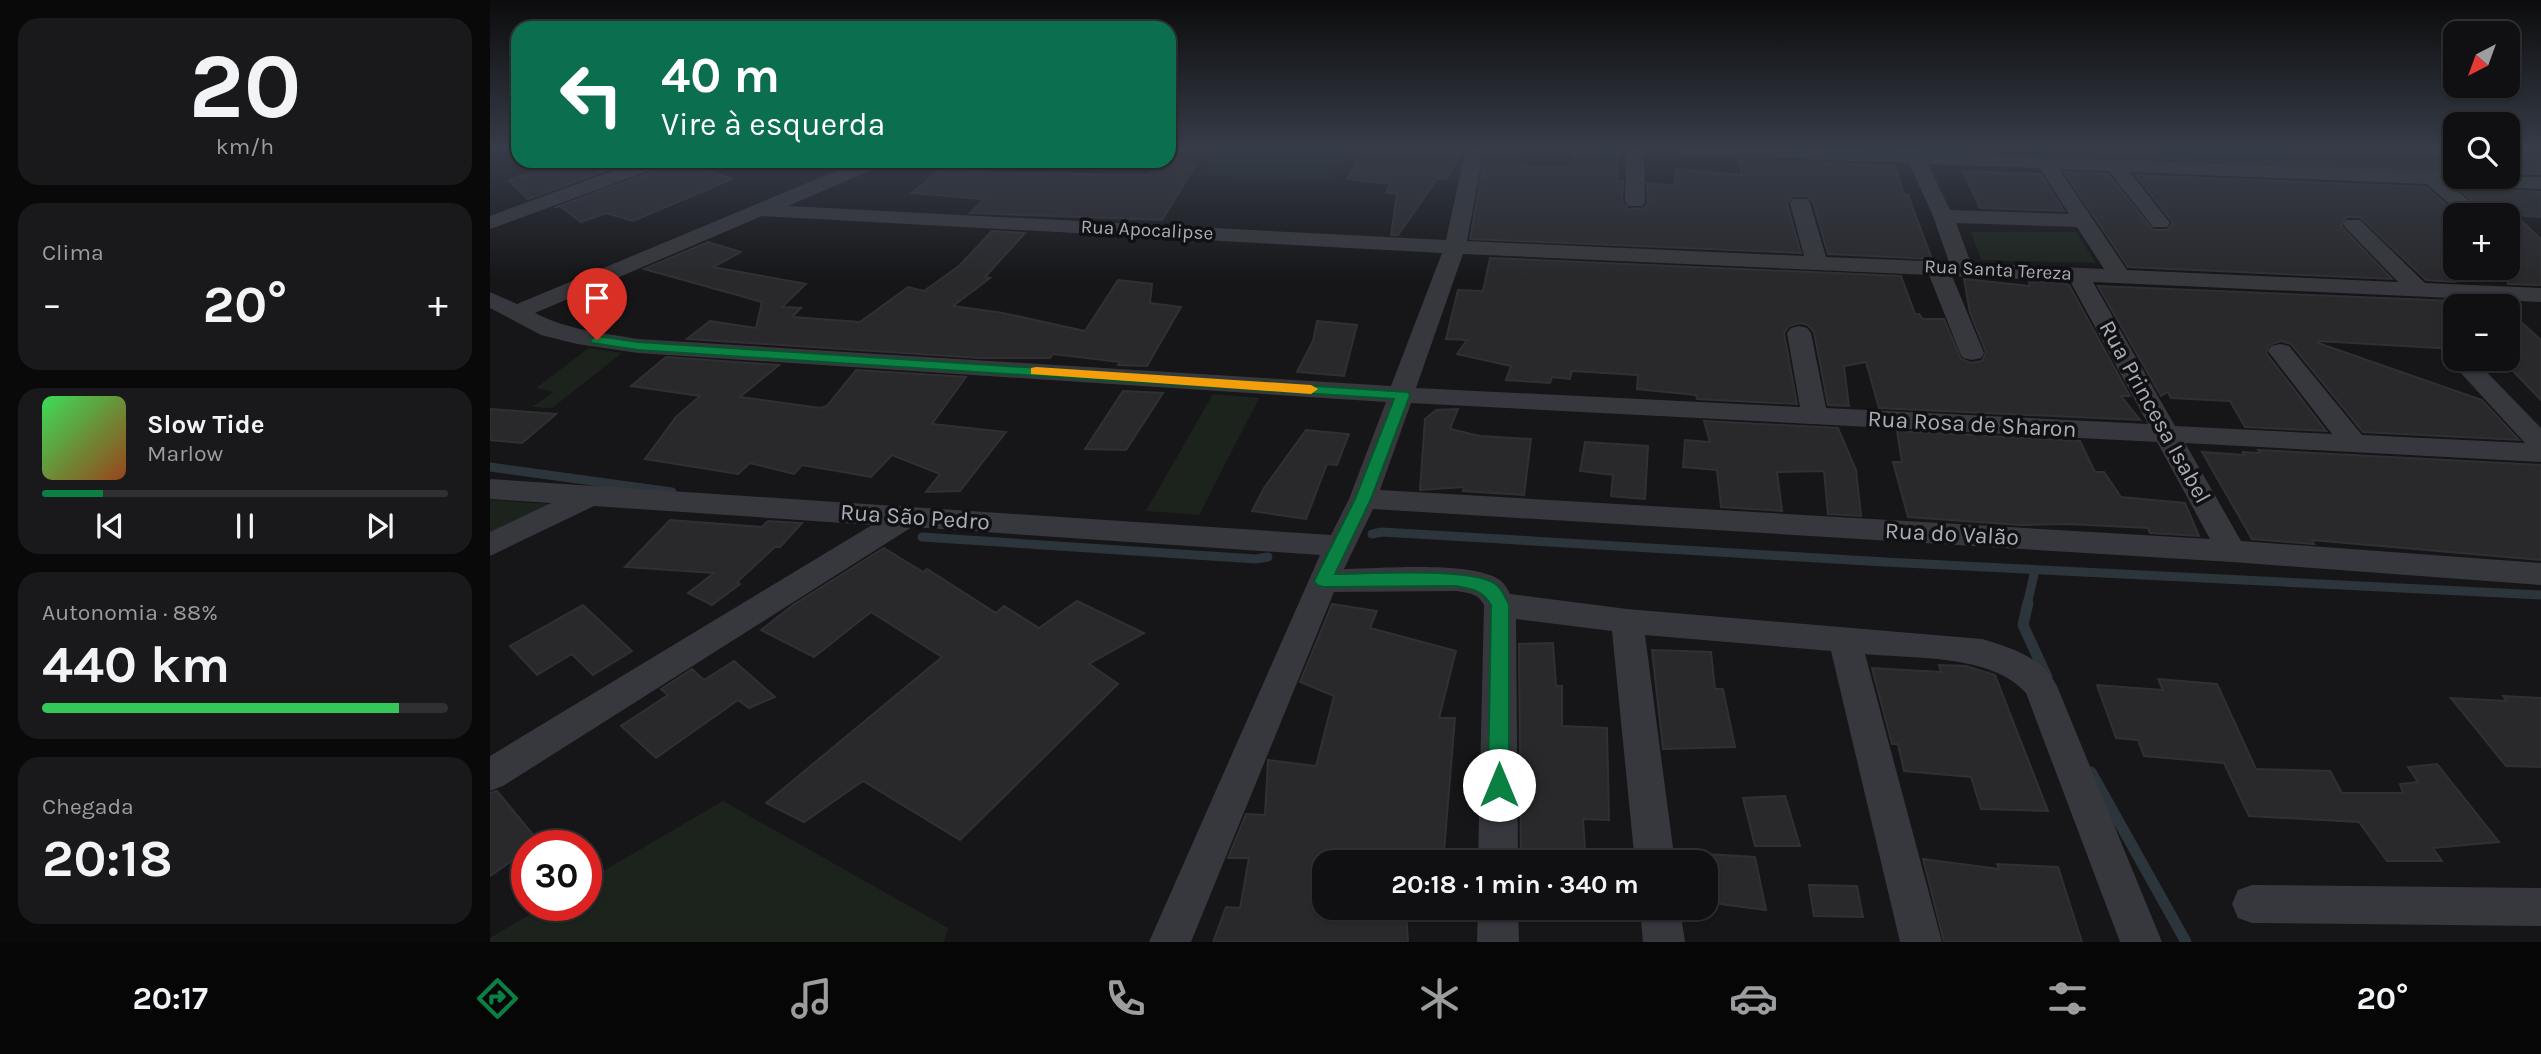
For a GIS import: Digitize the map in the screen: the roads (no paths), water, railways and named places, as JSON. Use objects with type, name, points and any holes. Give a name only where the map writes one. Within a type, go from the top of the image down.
[{"type":"street","points":[[490,223],[574,192]]},
{"type":"street","points":[[516,313],[800,192]]},
{"type":"street","points":[[1170,942],[1323,581],[1363,499],[1455,247],[1466,192]]},
{"type":"street","points":[[1635,192],[1635,202]]},
{"type":"street","points":[[1932,192],[1962,268]]},
{"type":"street","points":[[2064,192],[2120,276]]},
{"type":"street","points":[[2135,192],[2160,223]]},
{"type":"street","points":[[1800,203],[1817,262]]},
{"type":"street","name":"Rua Apocalipse","points":[[756,210],[1455,247]]},
{"type":"street","points":[[1943,216],[2083,221]]},
{"type":"street","points":[[2353,224],[2417,288]]},
{"type":"street","name":"Rua Santa Tereza","points":[[1455,247],[2541,295]]},
{"type":"street","points":[[1937,267],[1972,353]]},
{"type":"street","name":"Rua Princesa Isabel","points":[[2077,274],[2170,435],[2232,551]]},
{"type":"street","name":"Rua Rosa de Sharon","points":[[490,299],[549,330],[638,346],[1403,395],[2541,453]]},
{"type":"street","points":[[1800,333],[1814,414]]},
{"type":"street","points":[[2280,351],[2355,444]]},
{"type":"street","points":[[2471,371],[2541,444]]},
{"type":"street","name":"Rua São Pedro","points":[[490,489],[1339,546]]},
{"type":"street","points":[[490,545],[590,496]]},
{"type":"street","name":"Rua do Valão","points":[[1363,499],[2232,551],[2539,575]]},
{"type":"street","points":[[490,775],[908,516]]},
{"type":"street","points":[[1323,581],[1456,580],[1479,583],[1492,590],[1500,605],[1498,850]]},
{"type":"street","points":[[1500,605],[1628,621],[1982,652],[2010,660],[2030,674],[2040,686],[2141,942]]},
{"type":"street","points":[[1628,621],[1654,850]]},
{"type":"street","points":[[1844,638],[1921,942]]},
{"type":"street","points":[[2252,904],[2541,907]]},
{"type":"street","points":[[1498,920],[1498,942]]},
{"type":"street","points":[[1661,920],[1664,942]]},
{"type":"waterway","points":[[490,467],[672,492]]},
{"type":"waterway","points":[[1372,534],[1382,532],[1885,562],[2541,595]]},
{"type":"waterway","points":[[922,537],[1256,559],[1268,557]]},
{"type":"waterway","points":[[2027,605],[2035,570]]},
{"type":"waterway","points":[[2028,603],[2023,625],[2047,677]]},
{"type":"waterway","points":[[2091,772],[2186,942]]}]
